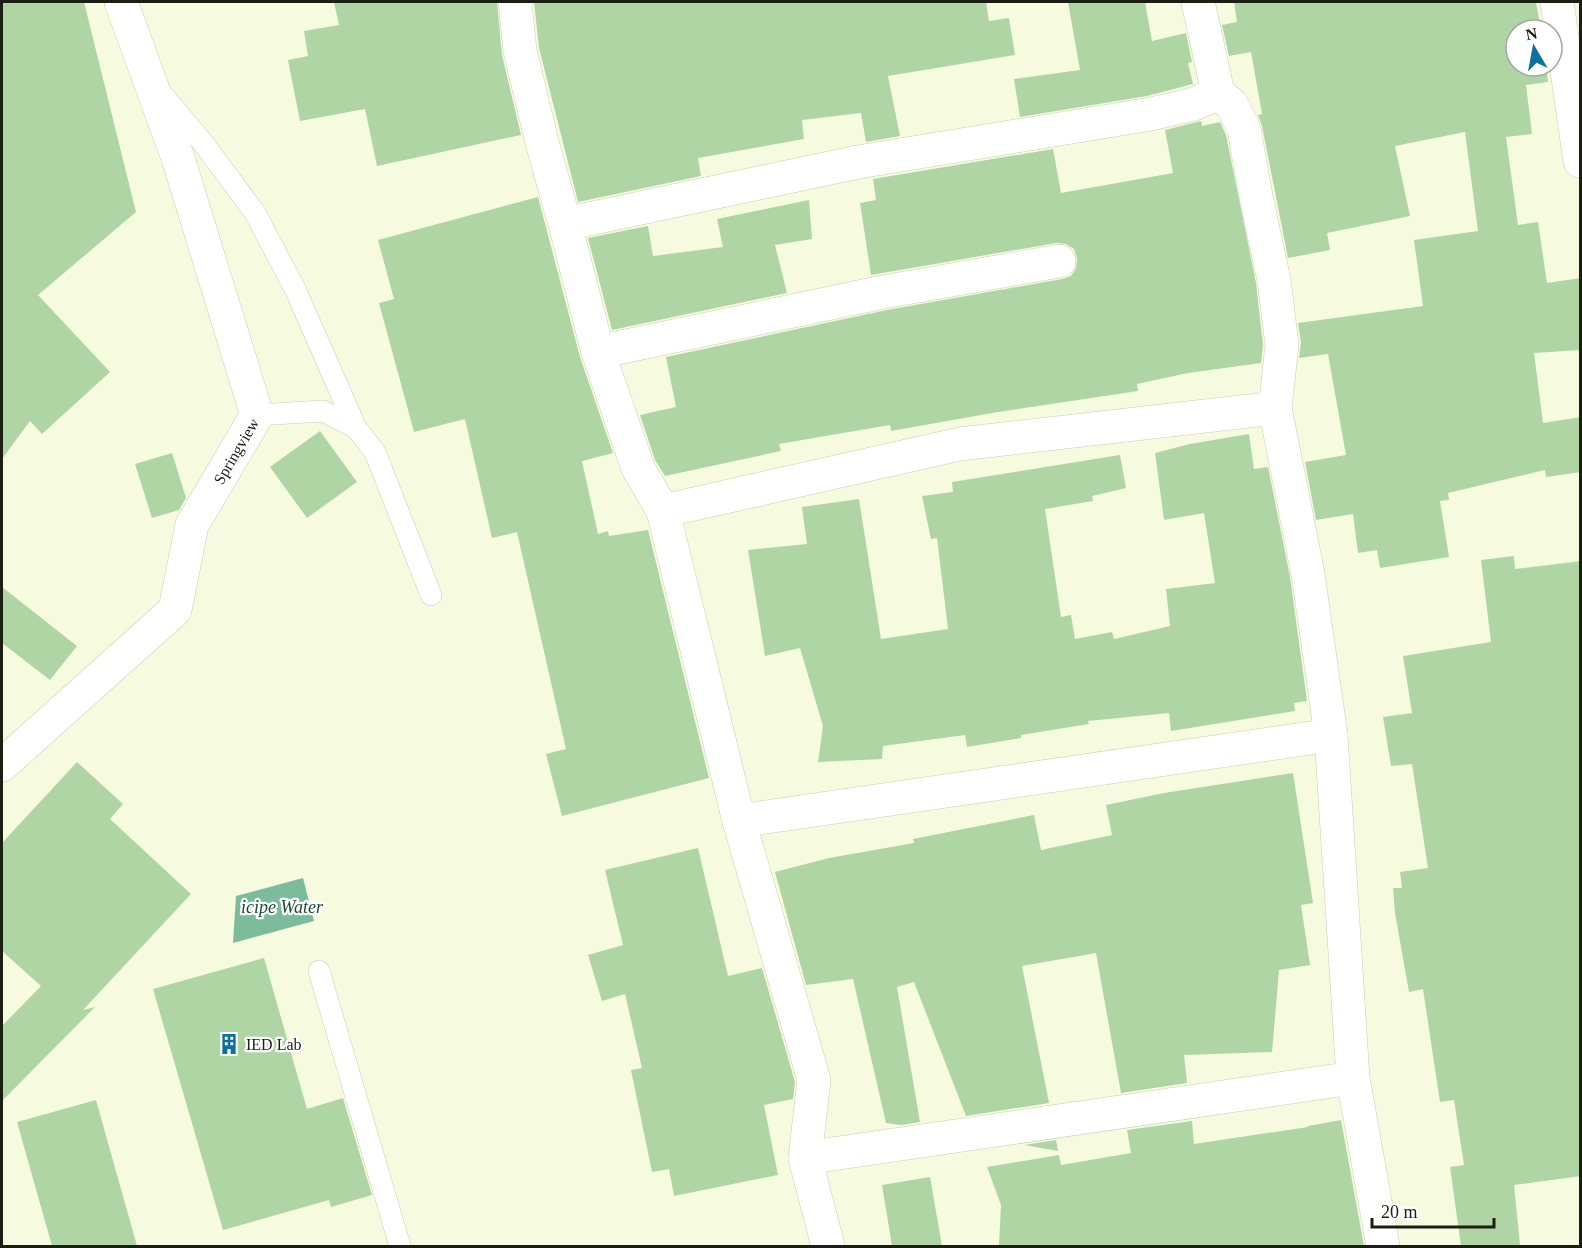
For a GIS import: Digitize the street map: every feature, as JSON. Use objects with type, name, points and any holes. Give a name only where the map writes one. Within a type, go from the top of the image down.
[{"type":"street","name":"Springview","points":[[2,765],[175,610],[192,525],[257,415],[178,158],[121,2]]},
{"type":"street","points":[[515,2],[520,51],[598,352],[638,468],[663,511],[739,821],[814,1080],[805,1158],[828,1246]]},
{"type":"street","points":[[1198,2],[1218,93],[1232,105],[1244,129],[1274,280],[1282,345],[1275,408],[1308,574],[1331,735],[1353,1078],[1383,1246]]},
{"type":"street","points":[[1557,2],[1581,161]]},
{"type":"street","points":[[566,224],[858,162],[1151,114],[1194,104],[1218,93]]},
{"type":"street","points":[[598,352],[883,292],[1059,261]]},
{"type":"street","points":[[663,511],[960,444],[1275,408]]},
{"type":"street","points":[[739,821],[1331,735]]},
{"type":"street","points":[[805,1158],[1353,1078]]},
{"type":"lane","points":[[150,80],[204,144],[255,213],[296,291],[356,428],[375,452],[431,595]]},
{"type":"lane","points":[[257,415],[323,411],[356,428]]},
{"type":"lane","points":[[319,971],[397,1246]]},
{"type":"water","name":"icipe Water","points":[[303,878],[314,921],[233,943],[236,896]]},
{"type":"building","points":[[2,2],[84,2],[136,212],[38,295],[110,372],[42,434],[30,421],[2,459]]},
{"type":"building","points":[[334,2],[497,2],[502,55],[521,135],[377,166],[365,109],[300,121],[288,60],[308,56],[304,31],[339,25]]},
{"type":"building","points":[[534,2],[986,2],[989,21],[1009,18],[1015,55],[888,76],[900,136],[866,142],[861,113],[802,120],[804,139],[698,158],[701,176],[578,202],[539,48]]},
{"type":"building","points":[[1068,2],[1145,2],[1152,41],[1186,33],[1192,62],[1188,63],[1193,84],[1147,96],[1020,117],[1014,79],[1080,70]]},
{"type":"building","points":[[1234,2],[1536,2],[1539,18],[1504,18],[1504,78],[1548,78],[1548,82],[1526,85],[1532,134],[1506,137],[1518,225],[1538,222],[1547,283],[1581,278],[1581,350],[1534,353],[1543,423],[1581,417],[1581,472],[1546,477],[1545,470],[1448,493],[1449,500],[1440,501],[1449,557],[1380,568],[1377,550],[1358,553],[1353,514],[1316,520],[1305,462],[1346,455],[1328,354],[1299,358],[1301,343],[1298,323],[1423,306],[1414,240],[1478,231],[1465,132],[1395,146],[1410,216],[1327,233],[1330,250],[1288,258],[1258,115],[1262,114],[1251,52],[1229,56],[1222,25],[1237,22]]},
{"type":"building","points":[[1201,121],[1202,126],[1220,122],[1226,135],[1256,283],[1263,345],[1261,363],[1188,373],[1137,384],[1138,391],[891,431],[890,425],[779,444],[781,451],[665,476],[655,460],[640,415],[676,407],[666,357],[887,310],[1062,279],[1071,276],[1076,268],[1077,258],[1074,249],[1066,244],[1056,243],[871,275],[860,203],[876,200],[873,179],[1053,149],[1061,193],[1173,173],[1165,130]]},
{"type":"building","points":[[538,197],[580,357],[613,453],[582,461],[598,534],[608,531],[609,536],[648,530],[709,778],[562,816],[546,754],[566,749],[517,532],[492,538],[465,419],[414,432],[379,303],[394,299],[378,240]]},
{"type":"building","points":[[809,200],[812,239],[775,245],[787,293],[612,330],[588,238],[648,226],[653,256],[723,247],[717,219]]},
{"type":"building","points":[[320,431],[357,482],[307,518],[270,467]]},
{"type":"building","points":[[1249,434],[1254,469],[1268,467],[1290,577],[1307,701],[1294,703],[1295,711],[1171,731],[1169,713],[1088,721],[1089,724],[967,747],[965,735],[883,746],[882,759],[818,762],[823,726],[800,648],[765,656],[748,550],[807,544],[802,507],[859,499],[881,639],[948,629],[937,538],[931,539],[922,496],[953,492],[952,482],[1120,455],[1126,488],[1092,496],[1093,501],[1045,509],[1061,617],[1071,615],[1075,639],[1112,632],[1114,639],[1170,626],[1166,589],[1215,583],[1204,513],[1164,520],[1155,453],[1190,444]]},
{"type":"building","points":[[172,453],[186,498],[179,510],[152,518],[135,464]]},
{"type":"building","points":[[1514,556],[1515,569],[1581,561],[1581,1176],[1514,1185],[1520,1245],[1461,1246],[1450,1167],[1464,1165],[1454,1100],[1440,1102],[1423,989],[1409,992],[1395,913],[1393,888],[1402,888],[1400,872],[1428,868],[1412,764],[1391,766],[1383,717],[1412,713],[1403,656],[1491,642],[1481,560]]},
{"type":"building","points":[[2,587],[77,646],[50,680],[2,643]]},
{"type":"building","points":[[77,762],[123,804],[110,819],[191,894],[83,1010],[95,1007],[2,1101],[2,1026],[41,986],[2,951],[2,843]]},
{"type":"building","points":[[1293,773],[1313,903],[1301,905],[1310,965],[1279,970],[1272,1052],[1184,1055],[1187,1083],[1121,1093],[1096,953],[1022,966],[1049,1103],[966,1116],[914,982],[897,987],[920,1122],[901,1125],[886,1123],[853,979],[806,985],[775,872],[829,858],[914,843],[913,839],[1034,815],[1041,850],[1112,835],[1106,805],[1164,793]]},
{"type":"building","points":[[698,848],[728,976],[762,968],[795,1082],[793,1099],[764,1105],[778,1175],[674,1196],[669,1169],[652,1172],[631,1070],[642,1068],[625,994],[602,1001],[588,955],[623,945],[605,870]]},
{"type":"building","name":"IED Lab","points":[[264,958],[307,1109],[343,1098],[372,1195],[331,1207],[329,1200],[223,1230],[153,989]]},
{"type":"building","points":[[96,1100],[137,1246],[52,1246],[17,1122]]},
{"type":"building","points":[[1341,1120],[1364,1246],[999,1246],[1001,1205],[987,1167],[1059,1155],[1061,1165],[1131,1153],[1127,1130],[1192,1121],[1194,1144]]},
{"type":"building","points":[[1056,1140],[1058,1151],[1024,1145]]},
{"type":"building","points":[[930,1177],[942,1246],[892,1246],[882,1185]]},
{"type":"place","name":"IED Lab","points":[[229,1044]]}]
